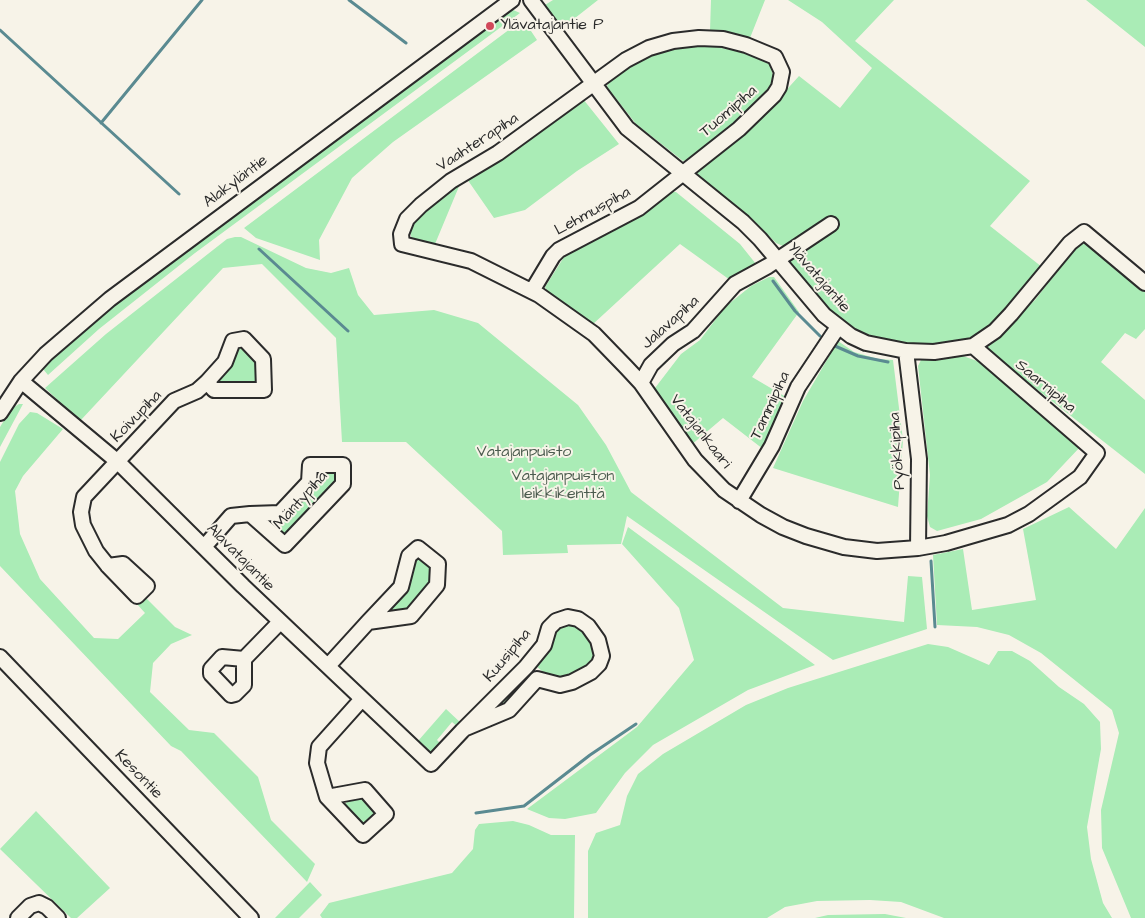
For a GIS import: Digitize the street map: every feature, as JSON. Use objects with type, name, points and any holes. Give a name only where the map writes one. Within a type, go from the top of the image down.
[{"type":"street","name":"Alakyläntie","points":[[0,413],[21,381],[46,354],[124,288],[512,0]]},
{"type":"street","name":"Ylävatajantie","points":[[531,0],[592,84],[627,128],[743,222],[824,315],[838,327],[866,343],[906,351],[934,352],[972,346],[995,331],[1070,243],[1084,232],[1145,283]]},
{"type":"street","name":"Tuomipiha","points":[[592,84],[637,54],[662,44],[685,39],[729,41],[775,58],[782,72],[779,87],[774,95],[739,129],[682,174]]},
{"type":"street","name":"Vaahterapiha","points":[[402,244],[403,227],[412,212],[451,181],[498,153],[592,84]]},
{"type":"street","name":"Lehmuspiha","points":[[532,291],[553,256],[559,250],[639,208],[682,174]]},
{"type":"street","name":"Jalavapiha","points":[[641,383],[651,365],[673,344],[694,331],[735,284],[778,260],[831,224]]},
{"type":"street","name":"Vatajankaari","points":[[402,244],[471,262],[532,291],[594,334],[641,383],[695,460],[712,478],[739,500],[783,527],[831,544],[878,550],[918,548],[976,536],[1008,525],[1029,514],[1080,477],[1097,453]]},
{"type":"street","name":"Tammipiha","points":[[739,500],[772,446],[798,387],[838,327]]},
{"type":"street","name":"Koivupiha","points":[[108,566],[96,551],[83,525],[81,512],[84,497],[174,401],[197,391],[207,382],[225,362],[234,341],[244,339],[264,359],[264,390],[214,390],[207,382]]},
{"type":"street","name":"Saarnipiha","points":[[972,346],[1097,453]]},
{"type":"street","name":"Pyökkipiha","points":[[906,351],[919,459],[918,548]]},
{"type":"street","name":"Alavatajantie","points":[[21,381],[118,462],[280,622],[430,764]]},
{"type":"street","name":"Mäntypiha","points":[[204,547],[231,516],[250,514],[280,513],[309,482],[310,465],[343,465],[343,484],[284,545],[250,514]]},
{"type":"street","points":[[328,666],[368,622],[401,587],[409,556],[418,548],[438,564],[437,585],[411,616],[368,622]]},
{"type":"street","name":"Kuusipiha","points":[[430,764],[526,667],[544,645],[549,628],[556,621],[568,617],[588,626],[601,649],[599,664],[591,672],[572,682],[560,685],[536,679],[509,710],[466,728]]},
{"type":"street","points":[[244,659],[280,622]]},
{"type":"street","name":"Kesontie","points":[[0,658],[251,918]]},
{"type":"street","points":[[526,667],[536,679]]},
{"type":"street","points":[[327,797],[319,774],[317,752],[362,699]]},
{"type":"street","points":[[18,918],[30,906],[39,903],[47,907],[58,918]]},
{"type":"green space","points":[[553,0],[598,0],[561,29],[545,5]]},
{"type":"green space","points":[[711,0],[765,0],[750,38],[710,31]]},
{"type":"green space","points":[[788,0],[894,0],[855,41],[1030,181],[990,226],[1042,267],[1010,305],[986,328],[969,339],[938,344],[902,343],[859,333],[842,324],[820,303],[803,282],[790,263],[791,258],[785,247],[776,243],[749,216],[698,177],[697,172],[762,117],[799,76],[840,108],[872,68],[822,22]]},
{"type":"green space","points":[[1086,0],[1145,0],[1145,47]]},
{"type":"green space","points":[[511,9],[520,13],[195,253],[99,329],[48,375],[43,369],[62,348],[129,294]]},
{"type":"green space","points":[[522,24],[529,28],[537,40],[393,142],[352,178],[319,240],[320,260],[256,238],[244,228],[514,26]]},
{"type":"green space","points":[[680,46],[710,46],[744,52],[769,63],[773,75],[769,91],[748,111],[689,159],[683,161],[636,124],[607,87],[608,82],[640,60]]},
{"type":"green space","points":[[583,99],[619,144],[577,171],[525,210],[494,218],[467,179]]},
{"type":"green space","points":[[460,184],[435,244],[412,239],[409,230],[415,221],[432,204]]},
{"type":"green space","points":[[672,192],[676,192],[740,244],[756,264],[730,280],[680,244],[592,325],[548,293],[545,287],[564,257],[641,216]]},
{"type":"green space","name":"Vatajanpuisto","points":[[241,237],[306,268],[331,273],[349,268],[358,295],[374,315],[434,310],[478,323],[578,405],[606,445],[631,492],[783,608],[904,622],[908,576],[922,577],[927,629],[833,660],[627,516],[621,544],[567,545],[568,553],[503,555],[502,531],[406,442],[342,442],[336,338],[262,264],[223,268],[80,421],[45,388],[106,334],[227,239]]},
{"type":"green space","points":[[1079,243],[1092,245],[1145,292],[1145,329],[1136,339],[1125,333],[1101,362],[1145,400],[1145,474],[988,351],[988,342],[1035,300]]},
{"type":"green space","points":[[769,277],[774,277],[799,312],[752,377],[786,397],[763,449],[723,418],[690,446],[655,392],[655,388],[681,354],[700,340],[725,307],[751,286]]},
{"type":"green space","points":[[838,341],[854,352],[878,359],[893,360],[903,440],[898,507],[773,468],[803,401]]},
{"type":"green space","points":[[242,345],[257,358],[257,383],[218,384],[217,379],[237,348]]},
{"type":"green space","points":[[963,356],[980,362],[1081,446],[1047,482],[981,519],[937,531],[930,527],[927,516],[930,475],[918,366],[921,360]]},
{"type":"green space","points":[[19,404],[23,404],[0,447],[0,427],[11,409]]},
{"type":"green space","points":[[30,412],[37,413],[63,429],[23,476],[15,491],[20,534],[40,579],[94,638],[118,639],[145,613],[136,603],[144,596],[175,627],[192,635],[171,644],[153,663],[150,692],[189,730],[214,733],[258,777],[271,820],[315,864],[307,882],[181,751],[171,746],[0,566],[0,462],[19,424]]},
{"type":"green space","points":[[315,470],[335,470],[337,474],[336,484],[284,539],[268,522]]},
{"type":"green space","points":[[1069,507],[1116,549],[1145,508],[1145,918],[1131,918],[1102,848],[1101,810],[1119,733],[1112,710],[1041,653],[1009,635],[977,627],[937,625],[933,555],[963,549],[972,610],[1036,600],[1023,529]]},
{"type":"green space","points":[[628,527],[815,665],[748,690],[653,745],[625,773],[596,813],[565,819],[549,818],[527,809],[637,727],[694,660],[679,608],[622,544]]},
{"type":"green space","points":[[419,556],[431,566],[432,584],[413,605],[404,611],[392,613],[390,610],[412,561]]},
{"type":"green space","points":[[569,622],[583,627],[598,647],[593,664],[564,680],[548,676],[536,666],[559,626]]},
{"type":"green space","points":[[928,644],[948,647],[989,665],[998,651],[1012,651],[1030,661],[1059,687],[1084,704],[1100,722],[1101,749],[1087,827],[1091,859],[1103,903],[1112,918],[944,918],[901,902],[870,900],[817,901],[785,907],[767,918],[588,918],[588,851],[596,833],[620,825],[627,796],[638,774],[663,754],[746,705],[788,688]]},
{"type":"green space","points":[[525,674],[531,680],[507,705],[497,709],[494,707]]},
{"type":"green space","points":[[446,709],[462,724],[459,728],[452,722],[437,740],[443,746],[430,753],[418,741]]},
{"type":"green space","points":[[364,796],[377,812],[376,817],[360,823],[342,806],[354,797]]},
{"type":"green space","points":[[36,811],[110,888],[77,918],[71,918],[0,849]]},
{"type":"green space","points":[[513,821],[529,825],[551,835],[575,835],[574,918],[322,918],[320,915],[329,903],[452,873],[473,849],[475,830],[479,824]]},
{"type":"green space","points":[[310,882],[322,895],[299,918],[275,918]]},
{"type":"green space","points":[[885,914],[906,918],[815,918],[828,915]]},
{"type":"waterway","points":[[101,123],[202,0]]},
{"type":"waterway","points":[[349,0],[406,43]]},
{"type":"waterway","points":[[0,30],[179,194]]},
{"type":"waterway","points":[[259,249],[348,331]]},
{"type":"waterway","points":[[773,281],[795,311],[820,336]]},
{"type":"waterway","points":[[835,346],[858,356],[888,362]]},
{"type":"waterway","points":[[931,561],[935,627]]},
{"type":"waterway","points":[[476,813],[524,806],[590,755],[636,724]]},
{"type":"place","name":"Ylävatajantie P","points":[[490,26]]},
{"type":"park label","name":"Vatajanpuiston leikkikenttä","points":[[563,486]]}]
